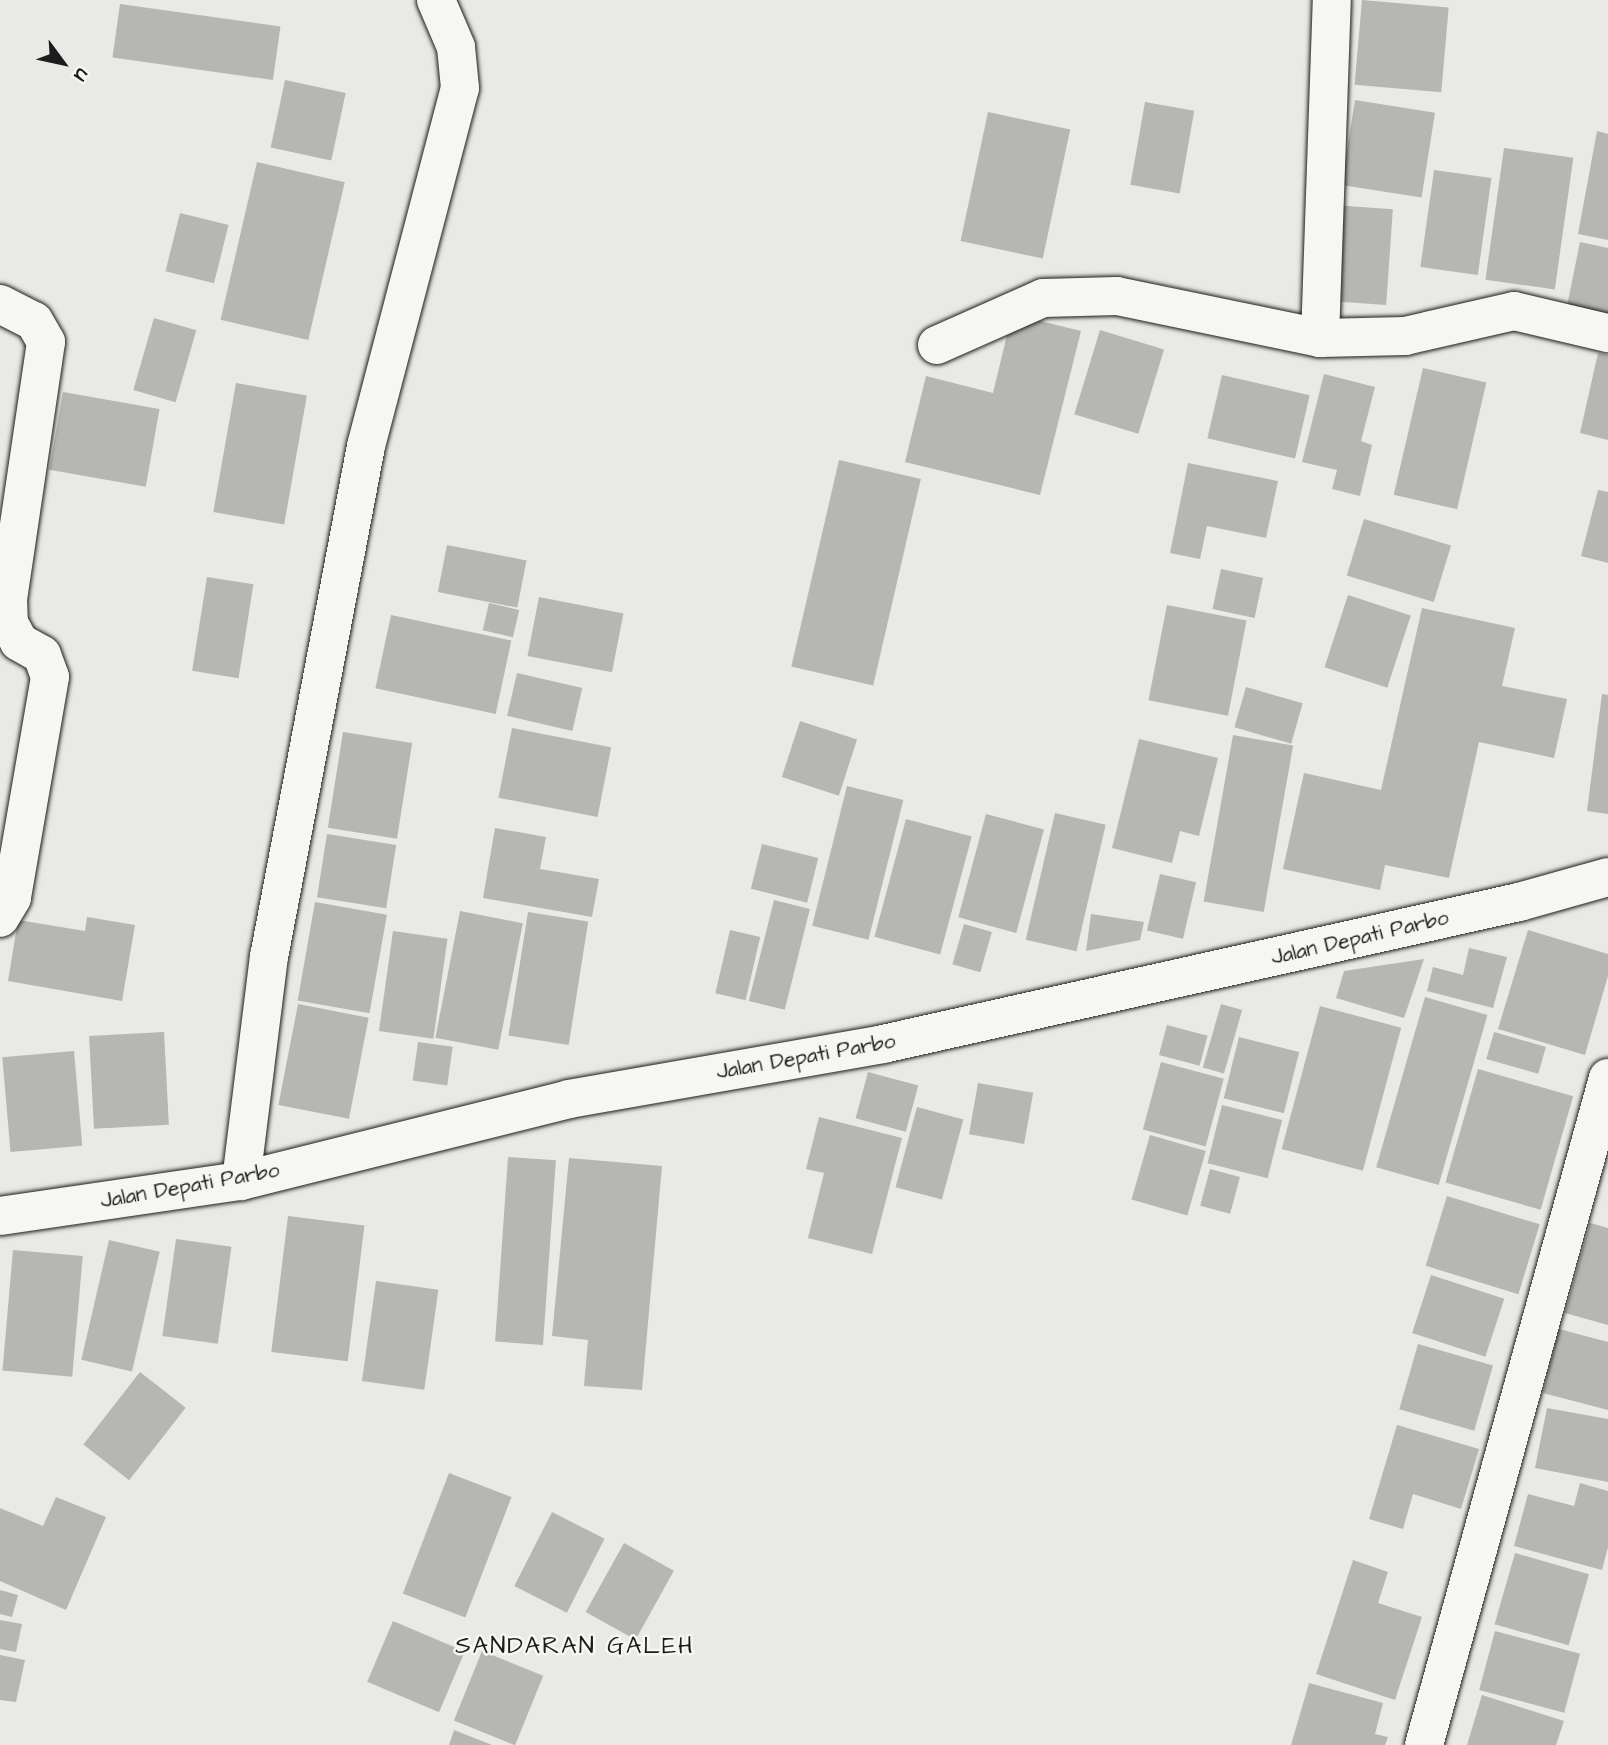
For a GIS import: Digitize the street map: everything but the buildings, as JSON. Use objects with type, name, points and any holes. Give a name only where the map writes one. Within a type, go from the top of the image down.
[{"type":"street","points":[[241,1181],[269,957],[366,446],[460,88],[456,47],[436,0]]},
{"type":"street","points":[[1320,338],[1332,0]]},
{"type":"street","points":[[937,345],[1043,299],[1117,296],[1320,338],[1405,335],[1514,311],[1608,333]]},
{"type":"street","points":[[0,304],[34,321],[46,342],[8,598],[9,623],[19,642],[42,655],[50,677],[12,898],[0,918]]},
{"type":"street","name":"Jalan Depati Parbo","points":[[0,1216],[241,1181],[569,1100],[883,1044],[1505,905],[1608,877]]},
{"type":"street","points":[[1424,1745],[1608,1078]]},
{"type":"district","name":"SANDARAN GALEH","points":[[575,1647]]}]
